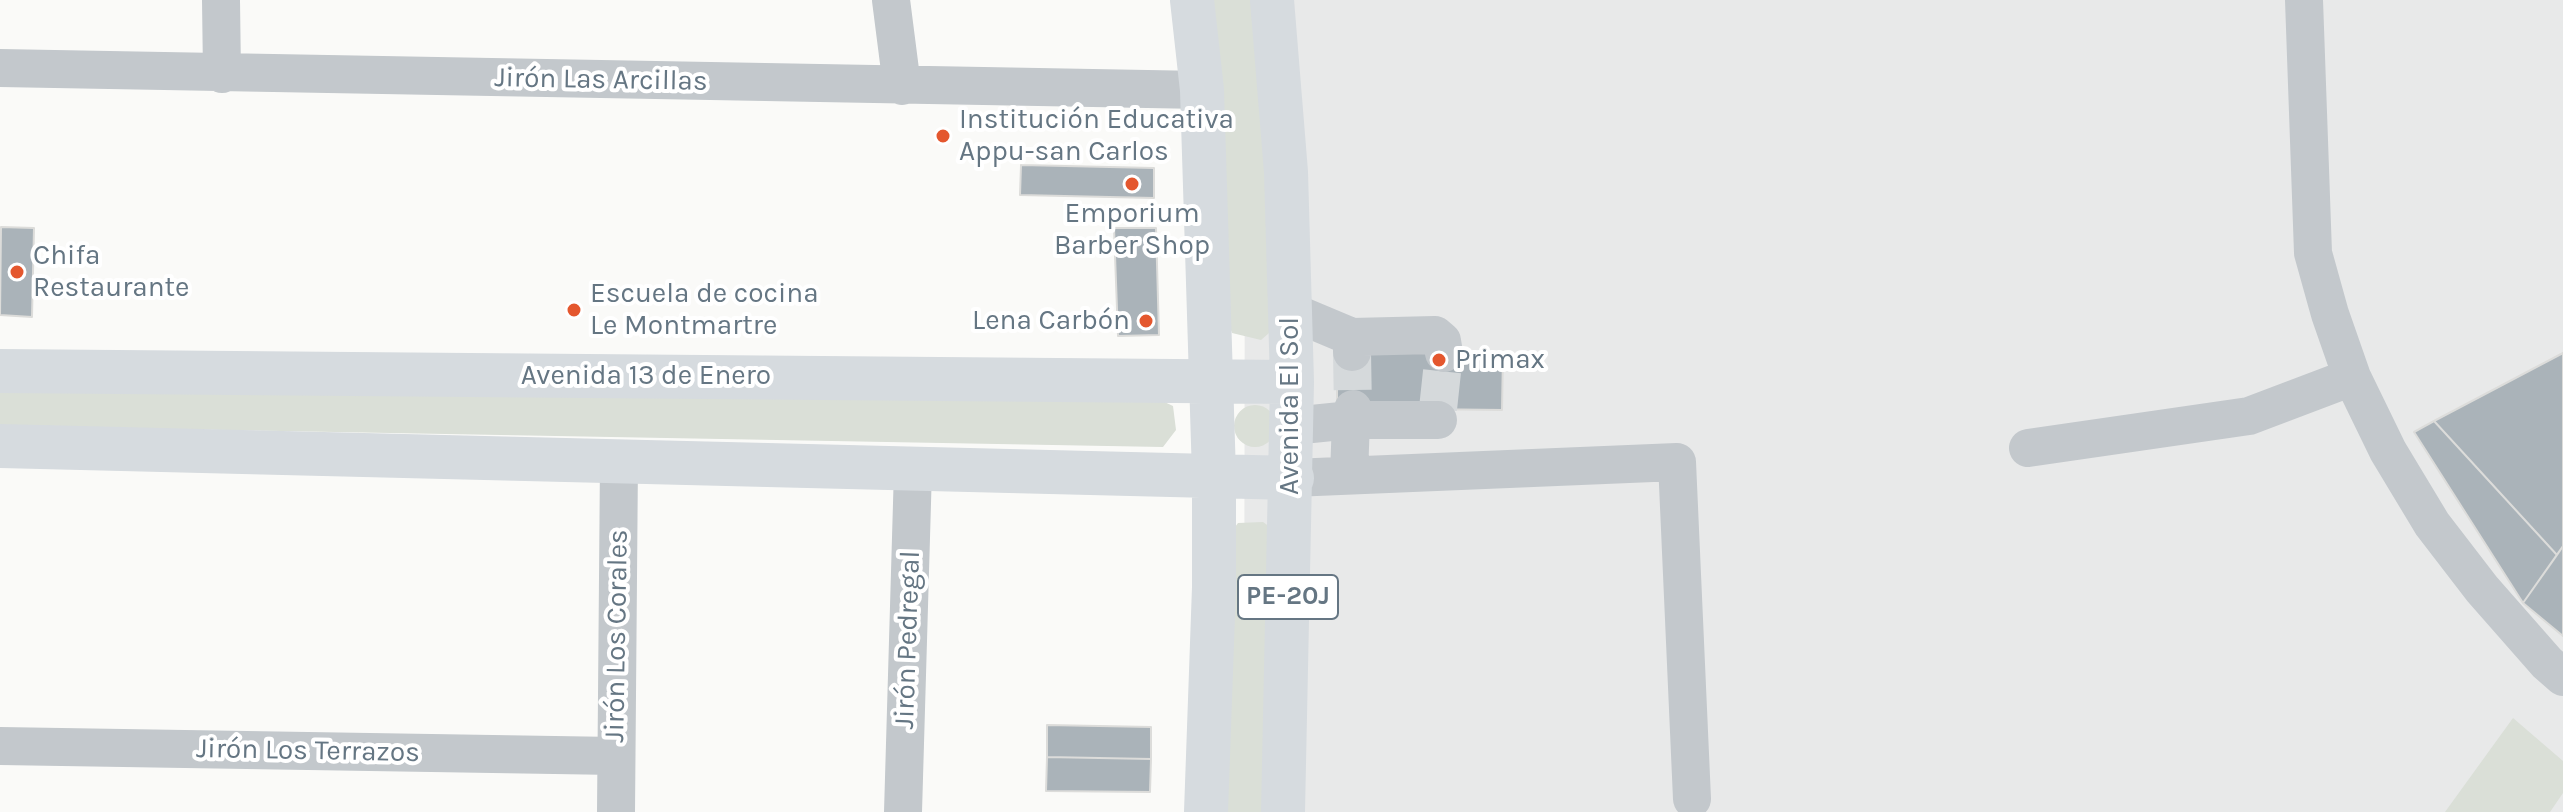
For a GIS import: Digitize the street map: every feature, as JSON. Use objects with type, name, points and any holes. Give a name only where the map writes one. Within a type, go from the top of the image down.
[{"type":"main road","name":"PE-20J","points":[[1192,0],[1202,90],[1214,475],[1214,587],[1206,812]]},
{"type":"main road","name":"Avenida El Sol","points":[[1272,0],[1286,172],[1292,382],[1283,812]]},
{"type":"main road","name":"Avenida 13 de Enero","points":[[0,371],[1292,382]]},
{"type":"main road","points":[[0,446],[1292,478]]},
{"type":"street","points":[[221,0],[222,74]]},
{"type":"street","points":[[891,0],[902,86]]},
{"type":"street","points":[[2304,0],[2313,253],[2352,377],[2388,451],[2432,524],[2482,589],[2563,677]]},
{"type":"street","name":"Jirón Las Arcillas","points":[[0,68],[1202,90]]},
{"type":"street","points":[[1290,311],[1352,344],[1435,335],[1442,341],[1444,353]]},
{"type":"street","points":[[2028,448],[2249,416],[2352,377]]},
{"type":"street","points":[[1292,426],[1352,414],[1438,415],[1435,472]]},
{"type":"street","points":[[1349,475],[1352,414]]},
{"type":"street","name":"Jirón Los Corales","points":[[616,812],[619,460]]},
{"type":"street","points":[[1292,478],[1677,462],[1692,799]]},
{"type":"street","name":"Jirón Pedregal","points":[[903,812],[913,469]]},
{"type":"street","name":"Jirón Los Terrazos","points":[[0,746],[616,756]]},
{"type":"shaded area","points":[[1212,0],[1259,0],[1277,326],[1261,340],[1232,333],[1226,317]]},
{"type":"shaded area","points":[[1235,0],[2563,0],[2563,812],[1244,812],[1245,77]]},
{"type":"shaded area","points":[[0,391],[1158,399],[1173,406],[1176,430],[1163,447],[4,426],[0,425]]},
{"type":"shaded area","points":[[1255,405],[1270,411],[1276,426],[1270,441],[1255,447],[1240,441],[1234,426],[1240,411]]},
{"type":"shaded area","points":[[1263,522],[1278,533],[1273,812],[1221,812],[1226,539],[1238,523]]},
{"type":"shaded area","points":[[2513,718],[2563,761],[2563,793],[2550,812],[2445,812]]},
{"type":"building","points":[[1021,165],[1154,168],[1154,198],[1020,195]]},
{"type":"building","name":"Chifa Restaurante","points":[[1,227],[34,228],[32,317],[0,315]]},
{"type":"building","points":[[1114,228],[1156,228],[1159,335],[1118,336]]},
{"type":"building","points":[[1337,352],[1503,354],[1502,410],[1337,408]]},
{"type":"building","points":[[2563,353],[2563,546],[2557,555],[2434,421]]},
{"type":"building","points":[[2434,421],[2557,555],[2523,603],[2414,432]]},
{"type":"building","points":[[2563,546],[2563,636],[2523,603]]},
{"type":"building","points":[[1047,725],[1151,727],[1151,759],[1047,757]]},
{"type":"building","points":[[1047,757],[1151,759],[1150,792],[1046,791]]},
{"type":"tunnel","points":[[1352,352],[1353,409]]},
{"type":"tunnel","points":[[1438,409],[1444,353]]},
{"type":"place","name":"Institución Educativa Appu-san Carlos","points":[[943,136]]},
{"type":"place","name":"Emporium Barber Shop","points":[[1132,184]]},
{"type":"place","name":"Chifa Restaurante","points":[[17,272]]},
{"type":"place","name":"Escuela de cocina Le Montmartre","points":[[574,310]]},
{"type":"place","name":"Lena Carbón","points":[[1146,321]]},
{"type":"place","name":"Primax","points":[[1439,360]]}]
